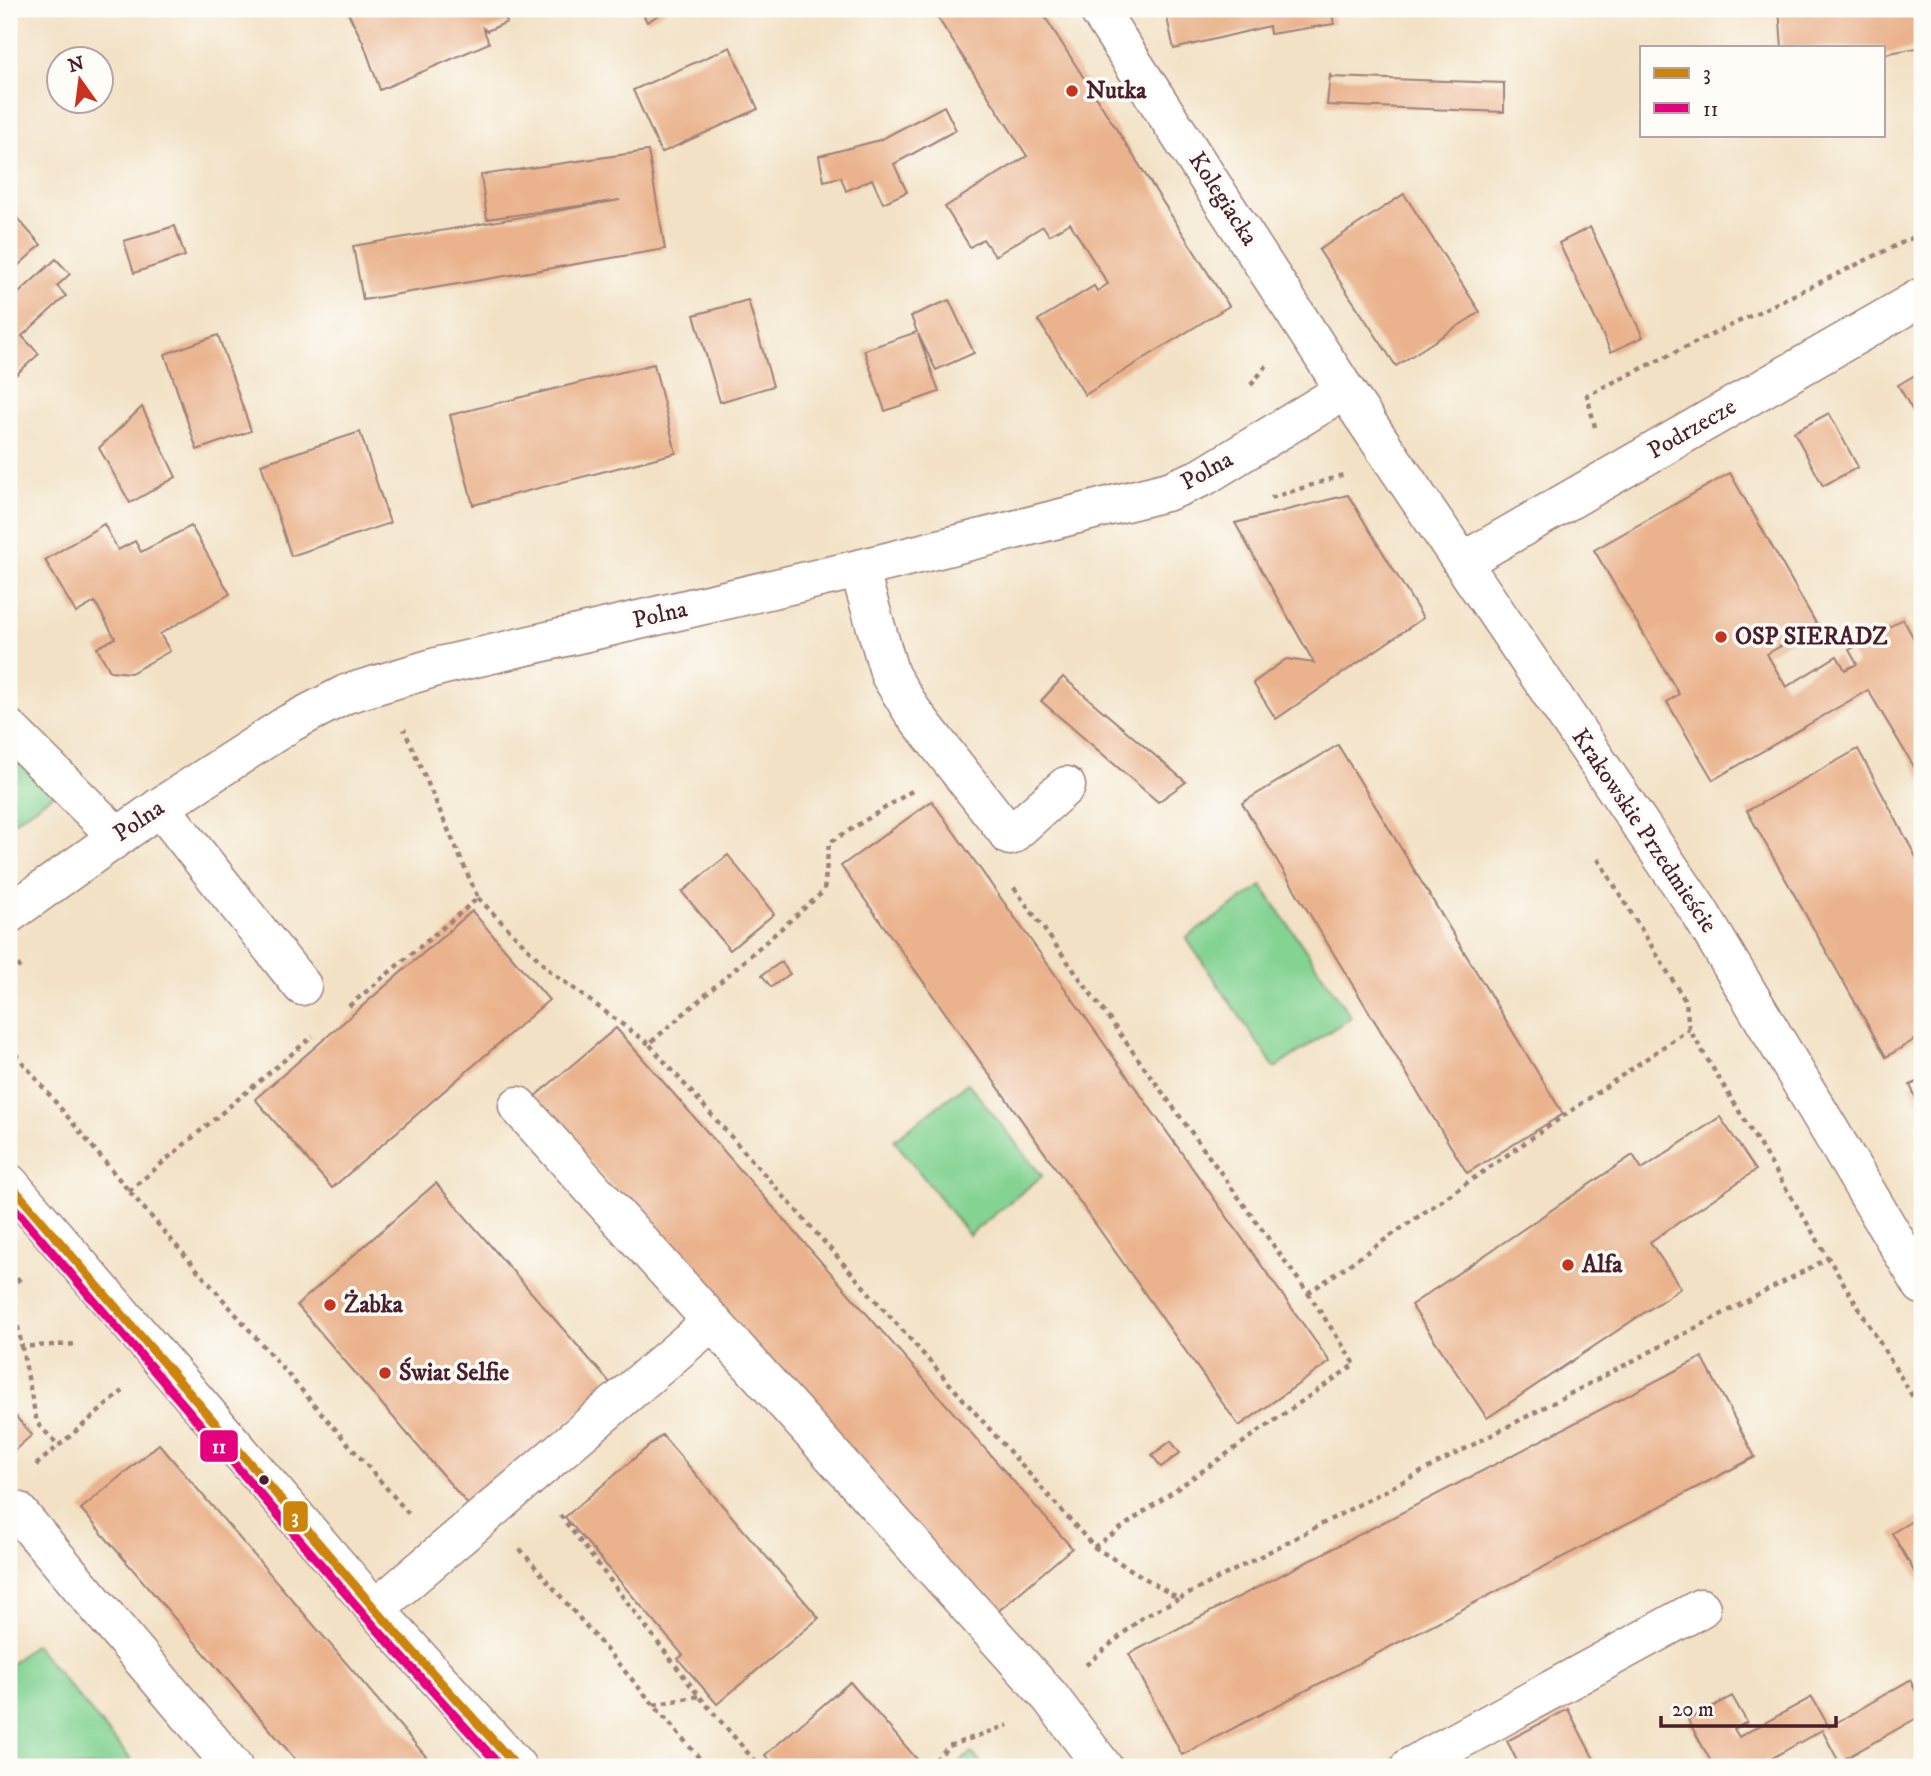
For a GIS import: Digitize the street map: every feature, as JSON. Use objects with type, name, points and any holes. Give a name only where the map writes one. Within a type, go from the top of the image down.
[{"type":"street","name":"Kolegiacka","points":[[1098,9],[1345,390]]},
{"type":"street","name":"Podrzecze","points":[[1462,562],[1922,297]]},
{"type":"street","name":"Krakowskie Przedmieście","points":[[1345,390],[1699,911],[1922,1285]]},
{"type":"street","name":"Polna","points":[[9,914],[160,807],[290,723],[346,694],[440,666],[859,569],[1170,491],[1203,477],[1345,390]]},
{"type":"street","points":[[859,569],[890,675],[912,711],[1010,836],[1066,786]]},
{"type":"street","points":[[9,729],[117,836]]},
{"type":"street","points":[[160,807],[302,986]]},
{"type":"street","points":[[518,1106],[710,1323],[1050,1697],[1103,1767]]},
{"type":"street","points":[[9,1183],[375,1609],[517,1767]]},
{"type":"street","points":[[375,1609],[710,1323]]},
{"type":"street","points":[[9,1518],[17,1511],[233,1767]]},
{"type":"street","points":[[1410,1767],[1701,1608]]},
{"type":"path","points":[[1596,433],[1587,395],[1922,233]]},
{"type":"path","points":[[1249,388],[1261,375],[1268,359]]},
{"type":"path","points":[[1270,498],[1350,472]]},
{"type":"path","points":[[649,1044],[824,891],[828,843],[922,784]]},
{"type":"path","points":[[1593,850],[1686,1002],[1689,1029],[1922,1412]]},
{"type":"path","points":[[1007,878],[1308,1293],[1355,1364],[1094,1546]]},
{"type":"path","points":[[478,898],[551,972],[649,1044],[1094,1546],[1179,1599]]},
{"type":"path","points":[[9,974],[31,957]]},
{"type":"path","points":[[1308,1293],[1689,1029]]},
{"type":"path","points":[[9,1046],[129,1191],[418,1524],[452,1544],[505,1533],[707,1767]]},
{"type":"path","points":[[928,1767],[949,1746],[1027,1719],[1144,1616],[1827,1259]]},
{"type":"path","points":[[10,1287],[37,1423],[59,1446]]},
{"type":"path","points":[[9,1347],[84,1344]]},
{"type":"path","points":[[29,1471],[128,1386]]},
{"type":"path","points":[[557,1512],[699,1696],[761,1767]]},
{"type":"path","points":[[654,1706],[699,1696]]},
{"type":"green space","points":[[9,729],[65,786],[9,825]]},
{"type":"green space","points":[[1262,886],[1351,1017],[1275,1068],[1186,938]]},
{"type":"green space","points":[[968,1083],[1042,1176],[969,1235],[894,1140]]},
{"type":"green space","points":[[34,1644],[137,1767],[9,1767],[9,1666]]},
{"type":"green space","points":[[971,1753],[986,1767],[954,1767]]},
{"type":"building","points":[[346,9],[522,9],[504,17],[507,22],[487,31],[483,28],[489,43],[380,90],[363,42]]},
{"type":"building","points":[[640,9],[668,9],[647,22]]},
{"type":"building","points":[[932,9],[1040,9],[1229,306],[1085,395],[1038,320],[1094,286],[1097,291],[1108,284],[1070,223],[1049,235],[1043,226],[995,256],[983,239],[970,247],[945,207],[1027,156]]},
{"type":"building","points":[[1165,9],[1331,9],[1334,24],[1270,34],[1269,26],[1174,49]]},
{"type":"building","points":[[1779,9],[1922,9],[1922,47],[1885,54],[1885,46],[1782,46]]},
{"type":"building","points":[[730,47],[758,109],[661,153],[633,90]]},
{"type":"building","points":[[1330,74],[1331,77],[1504,83],[1504,112],[1327,105]]},
{"type":"building","points":[[944,106],[956,130],[894,164],[907,192],[883,203],[872,179],[846,191],[841,177],[824,181],[819,156],[880,140]]},
{"type":"building","points":[[648,151],[665,249],[363,300],[353,246],[620,200],[487,219],[481,175]]},
{"type":"building","points":[[1404,194],[1480,312],[1396,366],[1319,250]]},
{"type":"building","points":[[9,209],[41,245],[9,274]]},
{"type":"building","points":[[175,226],[185,256],[134,273],[124,241]]},
{"type":"building","points":[[1590,227],[1643,337],[1611,352],[1559,243]]},
{"type":"building","points":[[56,259],[70,274],[57,286],[66,296],[22,336],[39,354],[9,381],[9,302]]},
{"type":"building","points":[[748,300],[773,386],[720,402],[694,315]]},
{"type":"building","points":[[949,300],[974,353],[936,370],[918,334],[939,392],[885,411],[864,350],[917,332],[911,316]]},
{"type":"building","points":[[218,335],[251,431],[197,450],[165,354]]},
{"type":"building","points":[[654,364],[676,453],[473,505],[450,415]]},
{"type":"building","points":[[1922,371],[1922,427],[1898,385]]},
{"type":"building","points":[[142,407],[176,477],[130,503],[99,448]]},
{"type":"building","points":[[1829,413],[1858,467],[1823,486],[1794,432]]},
{"type":"building","points":[[360,432],[390,523],[291,556],[261,464]]},
{"type":"building","name":"OSP SIERADZ","points":[[1730,473],[1817,625],[1767,654],[1786,687],[1837,656],[1845,670],[1857,664],[1849,650],[1903,619],[1922,653],[1922,780],[1868,690],[1713,780],[1667,702],[1679,694],[1594,550]]},
{"type":"building","points":[[1348,495],[1423,618],[1276,719],[1253,683],[1286,659],[1314,663],[1235,523]]},
{"type":"building","points":[[104,524],[118,550],[135,541],[141,552],[191,526],[230,594],[160,634],[170,651],[131,673],[110,671],[97,648],[115,638],[95,602],[76,613],[45,560]]},
{"type":"building","points":[[1063,677],[1186,782],[1158,802],[1041,701]]},
{"type":"building","points":[[1338,745],[1563,1114],[1467,1173],[1242,803]]},
{"type":"building","points":[[1858,749],[1922,868],[1922,934],[1913,940],[1922,956],[1922,1035],[1886,1057],[1747,811]]},
{"type":"building","points":[[932,801],[1330,1362],[1239,1426],[841,866]]},
{"type":"building","points":[[728,855],[774,914],[730,950],[682,892]]},
{"type":"building","points":[[472,911],[549,1000],[332,1188],[255,1099]]},
{"type":"building","points":[[781,962],[790,974],[771,987],[762,975]]},
{"type":"building","points":[[616,1028],[1072,1548],[989,1619],[534,1097]]},
{"type":"building","points":[[1922,1080],[1922,1112],[1910,1085]]},
{"type":"building","name":"Alfa","points":[[1720,1117],[1756,1170],[1650,1242],[1681,1288],[1487,1418],[1411,1305],[1633,1155],[1642,1169]]},
{"type":"building","points":[[436,1183],[611,1384],[470,1507],[297,1305]]},
{"type":"building","points":[[1702,1357],[1755,1457],[1182,1755],[1129,1654]]},
{"type":"building","points":[[9,1409],[32,1435],[9,1455]]},
{"type":"building","points":[[662,1435],[819,1618],[717,1704],[678,1659],[683,1655],[565,1517]]},
{"type":"building","points":[[1171,1441],[1180,1453],[1161,1467],[1152,1455]]},
{"type":"building","points":[[159,1444],[435,1767],[302,1767],[81,1509]]},
{"type":"building","points":[[1922,1515],[1922,1585],[1892,1533]]},
{"type":"building","points":[[1910,1680],[1922,1704],[1922,1715],[1839,1762],[1822,1730],[1756,1767],[1714,1767],[1688,1720],[1732,1696],[1747,1722],[1734,1729],[1739,1737],[1812,1697],[1829,1727]]},
{"type":"building","points":[[850,1682],[922,1765],[776,1767],[765,1755]]},
{"type":"building","points":[[1568,1709],[1598,1767],[1520,1767],[1507,1741]]},
{"type":"transit line","name":"3","points":[[9,1183],[375,1609],[517,1767]]},
{"type":"transit line","name":"11","points":[[9,1202],[366,1617],[501,1767]]},
{"type":"place","name":"Nutka","points":[[1072,91]]},
{"type":"place","name":"OSP SIERADZ","points":[[1721,637]]},
{"type":"place","name":"Alfa","points":[[1568,1265]]},
{"type":"place","name":"Żabka","points":[[330,1305]]},
{"type":"place","name":"Świat Selfie","points":[[385,1373]]}]
